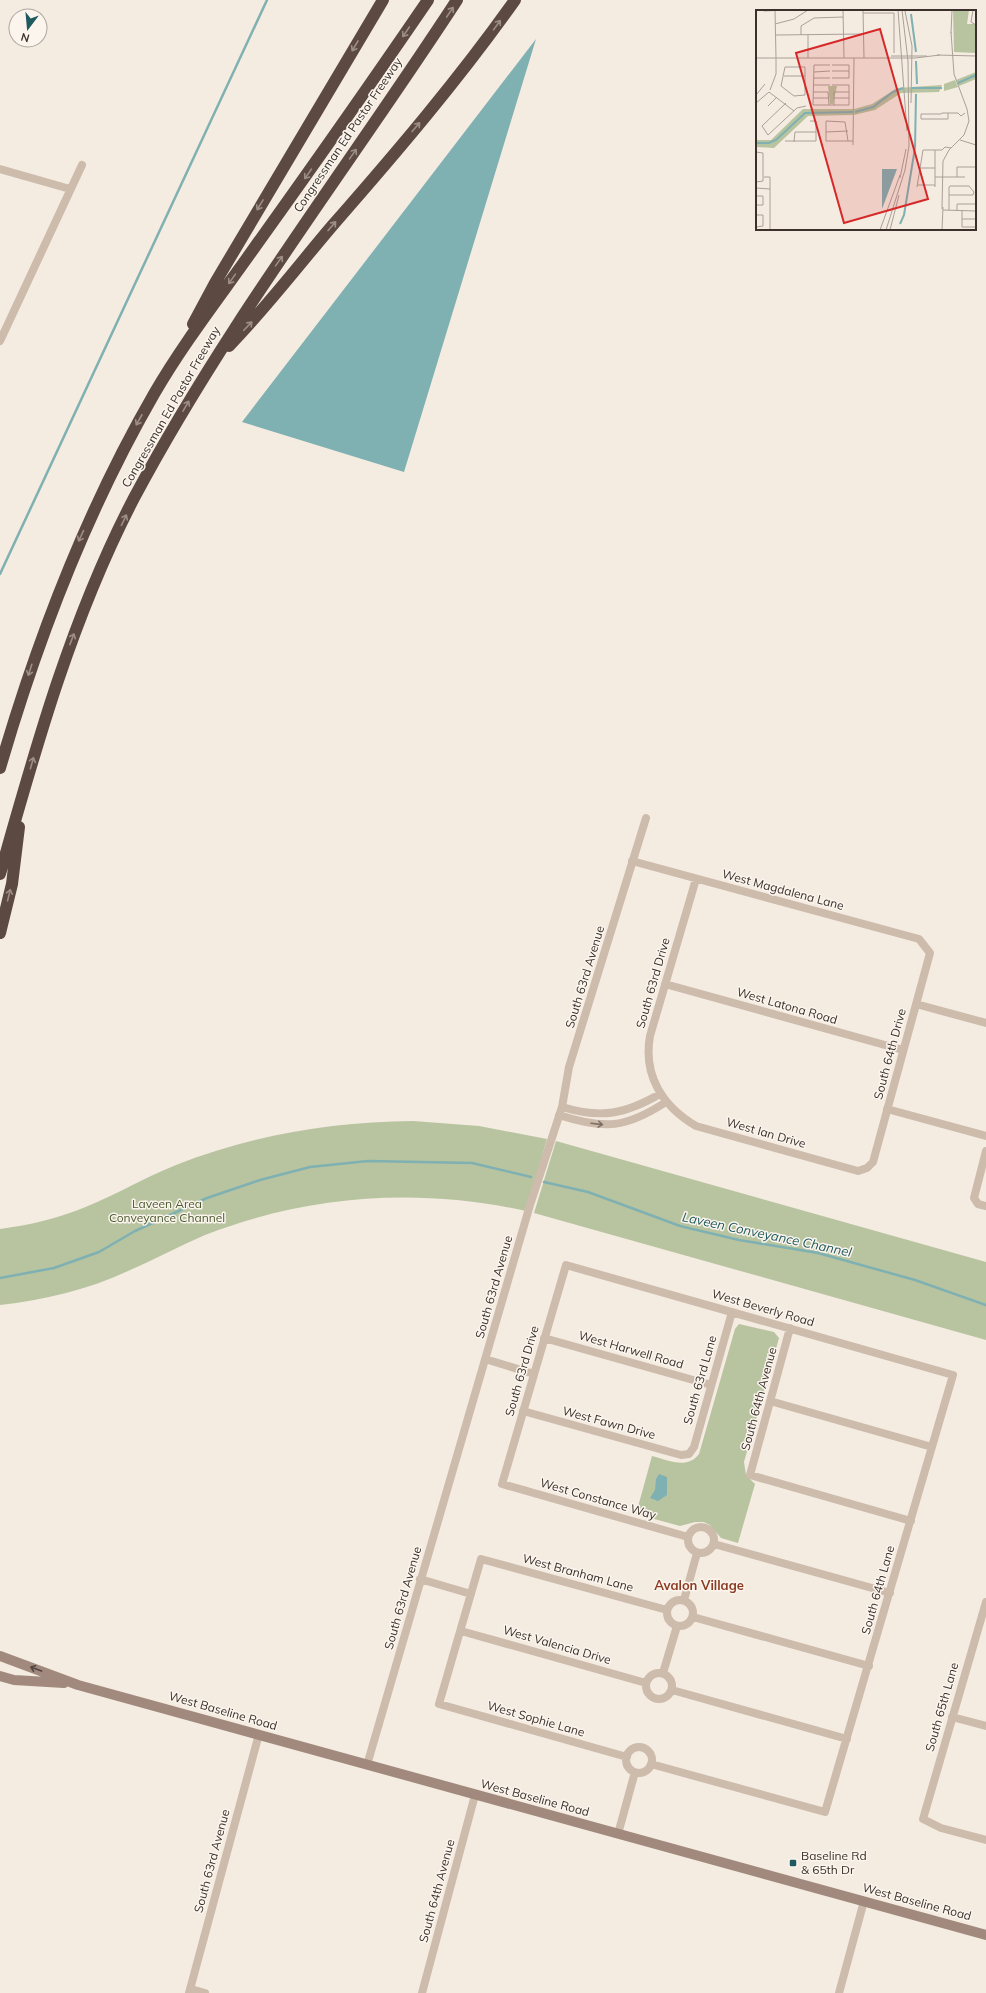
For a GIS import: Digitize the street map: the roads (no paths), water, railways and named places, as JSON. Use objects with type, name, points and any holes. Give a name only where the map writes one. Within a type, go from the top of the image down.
[{"type":"highway","points":[[173,362],[214,283],[383,0]]},
{"type":"highway","name":"Congressman Ed Pastor Freeway","points":[[0,768],[16,711],[41,636],[78,544],[116,463],[173,362],[363,96],[428,0]]},
{"type":"highway","name":"Congressman Ed Pastor Freeway","points":[[0,874],[64,659],[88,600],[134,500],[211,364],[256,294],[457,0]]},
{"type":"highway","points":[[211,364],[260,314],[298,266],[387,163],[456,80],[515,0]]},
{"type":"highway","points":[[0,933],[12,884],[21,800]]},
{"type":"main road","name":"West Baseline Road","points":[[0,1656],[78,1684],[475,1795],[986,1935]]},
{"type":"main road","name":"West Baseline Road","points":[[0,1676],[14,1680],[78,1684]]},
{"type":"street","points":[[0,341],[82,165]]},
{"type":"street","points":[[0,170],[70,189]]},
{"type":"street","name":"South 63rd Avenue","points":[[367,1765],[532,1198],[562,1107],[569,1067],[646,818]]},
{"type":"street","name":"West Magdalena Lane","points":[[632,861],[919,939],[926,945]]},
{"type":"street","name":"South 63rd Drive","points":[[660,1094],[650,1065],[648,1050],[665,984],[696,879]]},
{"type":"street","name":"South 64th Drive","points":[[866,1168],[873,1162],[930,954],[926,945]]},
{"type":"street","name":"West Latona Road","points":[[665,984],[903,1050]]},
{"type":"street","points":[[916,1004],[986,1023]]},
{"type":"street","points":[[562,1107],[586,1112],[614,1114],[629,1110],[660,1094]]},
{"type":"street","name":"West Ian Drive","points":[[660,1094],[673,1110],[696,1126],[858,1171],[866,1168]]},
{"type":"street","points":[[559,1116],[578,1122],[617,1125],[646,1115],[666,1102]]},
{"type":"street","points":[[887,1109],[986,1136]]},
{"type":"street","points":[[986,1151],[974,1198],[978,1204],[986,1206]]},
{"type":"street","name":"South 63rd Drive","points":[[502,1484],[566,1265]]},
{"type":"street","name":"West Beverly Road","points":[[566,1265],[953,1375]]},
{"type":"street","name":"South 63rd Lane","points":[[689,1454],[694,1447],[732,1312]]},
{"type":"street","name":"South 64th Avenue","points":[[790,1328],[750,1475],[911,1521]]},
{"type":"street","name":"West Harwell Road","points":[[544,1338],[711,1385]]},
{"type":"street","points":[[485,1359],[534,1374]]},
{"type":"street","name":"South 64th Lane","points":[[651,1764],[825,1812],[953,1375]]},
{"type":"street","points":[[770,1401],[932,1447]]},
{"type":"street","name":"West Fawn Drive","points":[[523,1412],[681,1455],[689,1454]]},
{"type":"street","name":"West Constance Way","points":[[502,1484],[688,1537]]},
{"type":"street","points":[[695,1528],[706,1528],[712,1533],[714,1544],[709,1551],[697,1553],[688,1545],[688,1537],[695,1528]]},
{"type":"street","points":[[714,1544],[890,1593]]},
{"type":"street","points":[[684,1600],[697,1553]]},
{"type":"street","name":"West Branham Lane","points":[[471,1594],[482,1559],[667,1610]]},
{"type":"street","points":[[420,1579],[471,1594],[461,1631]]},
{"type":"street","points":[[684,1600],[691,1605],[693,1617],[685,1626],[677,1626],[668,1618],[667,1610],[675,1601],[684,1600]]},
{"type":"street","name":"South 65th Lane","points":[[986,1602],[985,1611],[952,1717],[923,1820],[941,1828],[986,1840]]},
{"type":"street","points":[[693,1617],[868,1666]]},
{"type":"street","points":[[663,1673],[677,1626]]},
{"type":"street","name":"West Valencia Drive","points":[[461,1631],[646,1683]]},
{"type":"street","name":"West Sophie Lane","points":[[461,1631],[439,1704],[627,1756]]},
{"type":"street","points":[[663,1673],[672,1682],[672,1690],[667,1698],[653,1698],[647,1692],[646,1683],[654,1674],[663,1673]]},
{"type":"street","points":[[672,1690],[846,1739]]},
{"type":"street","points":[[952,1717],[986,1726]]},
{"type":"street","name":"South 63rd Avenue","points":[[190,1991],[258,1734]]},
{"type":"street","points":[[634,1748],[644,1748],[650,1753],[651,1764],[647,1770],[635,1772],[628,1766],[627,1756],[634,1748]]},
{"type":"street","points":[[618,1834],[635,1772]]},
{"type":"street","name":"South 64th Avenue","points":[[422,1993],[475,1795]]},
{"type":"street","points":[[839,1993],[864,1901]]},
{"type":"street","points":[[190,1991],[205,1993]]},
{"type":"water","points":[[536,39],[404,472],[242,422]]},
{"type":"water","points":[[659,1474],[667,1477],[667,1495],[658,1501],[650,1498],[655,1490],[656,1479]]},
{"type":"waterway","points":[[0,574],[267,0]]},
{"type":"waterway","name":"Laveen Conveyance Channel","points":[[0,1278],[54,1268],[99,1252],[135,1231],[207,1198],[260,1180],[310,1167],[368,1161],[472,1163],[531,1177]]},
{"type":"waterway","name":"Laveen Conveyance Channel","points":[[544,1182],[588,1192],[680,1226],[739,1240],[818,1253],[915,1280],[986,1305]]},
{"type":"place","name":"Baseline Rd & 65th Dr","points":[[793,1863]]},
{"type":"district","name":"Avalon Village","points":[[699,1585]]},
{"type":"park label","name":"Laveen Area Conveyance Channel","points":[[167,1211]]}]
